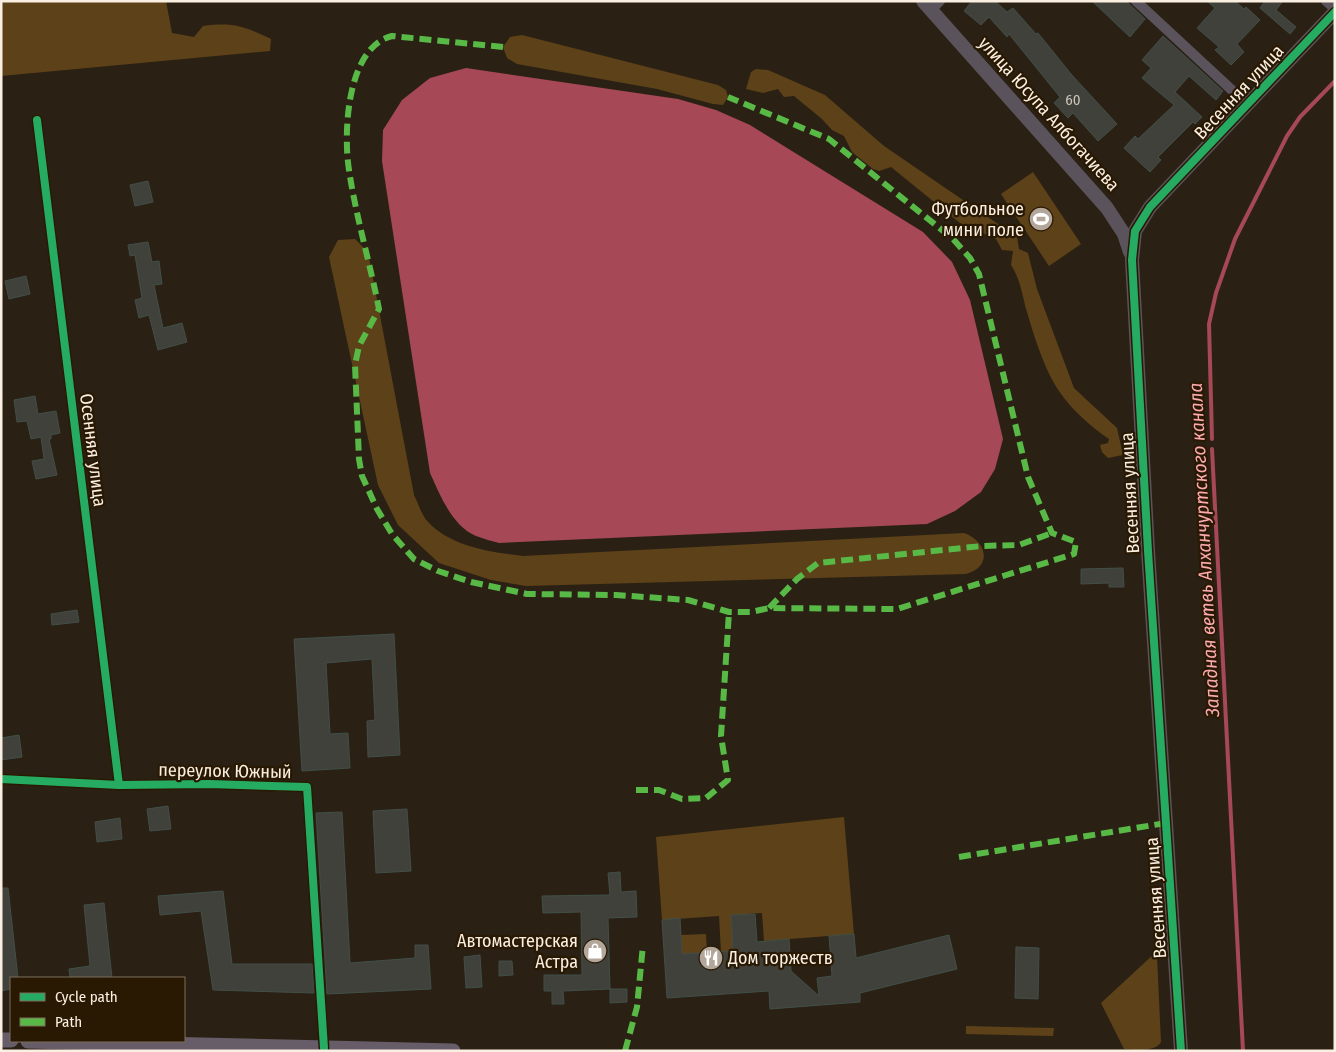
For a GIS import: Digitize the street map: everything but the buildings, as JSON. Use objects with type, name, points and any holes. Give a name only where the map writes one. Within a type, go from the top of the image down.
[{"type":"main road","points":[[34,1042],[58,1046],[454,1051]]},
{"type":"street","points":[[1136,1],[1248,106]]},
{"type":"street","points":[[1326,1],[1335,10]]},
{"type":"street","name":"улица Юсупа Албогачиева","points":[[931,4],[1107,208],[1124,234],[1132,260]]},
{"type":"street","name":"Весенняя улица","points":[[1181,1051],[1147,541],[1132,260],[1135,231],[1142,217],[1248,106],[1335,10]]},
{"type":"street","name":"Осенняя улица","points":[[37,120],[119,785]]},
{"type":"street","name":"переулок Южный","points":[[1,779],[119,785],[209,784],[307,787],[324,1048]]},
{"type":"shaded area","points":[[1,1],[166,1],[172,33],[194,37],[203,26],[238,26],[271,39],[270,51],[1,76]]},
{"type":"shaded area","points":[[522,35],[718,85],[726,90],[728,97],[723,105],[713,104],[657,89],[517,64],[507,58],[503,47],[510,37]]},
{"type":"shaded area","points":[[466,68],[678,99],[716,110],[750,125],[923,232],[952,262],[970,300],[1003,439],[995,469],[981,492],[955,511],[927,524],[499,543],[476,536],[460,525],[448,509],[430,473],[382,161],[383,130],[402,100],[430,78]]},
{"type":"shaded area","points":[[756,69],[768,70],[825,95],[884,146],[1017,237],[1019,249],[1028,253],[1037,289],[1074,388],[1117,428],[1123,455],[1108,458],[1102,452],[1100,445],[1108,443],[1109,439],[1075,411],[1064,398],[1049,374],[1040,353],[1019,282],[1011,265],[1013,251],[1002,250],[996,239],[960,223],[891,167],[879,171],[873,169],[852,152],[844,136],[832,130],[822,119],[794,96],[784,97],[778,89],[763,93],[746,89],[751,72]]},
{"type":"shaded area","name":"Футбольное мини поле","points":[[1033,172],[1081,244],[1049,266],[1001,194]]},
{"type":"shaded area","points":[[355,239],[368,252],[414,495],[428,522],[448,537],[472,547],[523,556],[964,533],[978,542],[982,548],[984,554],[980,566],[975,571],[966,574],[526,586],[491,580],[439,563],[398,525],[378,485],[329,257],[338,240]]},
{"type":"shaded area","points":[[844,817],[854,934],[764,941],[762,913],[731,915],[733,951],[721,952],[719,916],[662,920],[656,837]]},
{"type":"shaded area","points":[[706,934],[707,953],[682,954],[681,935]]},
{"type":"shaded area","points":[[1155,953],[1157,956],[1161,1042],[1150,1049],[1124,1049],[1101,1003]]},
{"type":"shaded area","points":[[966,1026],[1054,1028],[1053,1036],[966,1034]]},
{"type":"waterway","name":"Западная ветвь Алханчуртского канала","points":[[1212,439],[1209,324],[1216,293],[1235,239],[1287,136],[1300,117],[1335,81]]},
{"type":"waterway","name":"Западная ветвь Алханчуртского канала","points":[[1212,449],[1243,1051]]},
{"type":"marked path","points":[[503,47],[392,36],[377,43],[365,56],[351,93],[347,135],[349,170],[355,205],[379,309],[359,346],[355,365],[359,459],[362,476],[377,509],[392,534],[414,559],[438,571],[471,582],[527,594],[616,595],[688,600],[729,612],[751,612],[769,608],[897,609],[1074,554],[1076,542],[1052,533],[1028,477],[979,274],[970,258],[953,239],[829,139],[728,97]]},
{"type":"marked path","points":[[769,608],[797,579],[818,563],[982,546],[1019,545],[1052,533]]},
{"type":"marked path","points":[[636,790],[659,790],[682,799],[706,798],[728,780],[721,736],[729,612]]},
{"type":"marked path","points":[[959,857],[1166,823]]},
{"type":"marked path","points":[[625,1051],[637,1007],[643,945]]},
{"type":"cycle path","points":[[1181,1051],[1148,551],[1132,260],[1135,231],[1150,207],[1335,12]]},
{"type":"cycle path","points":[[37,120],[119,785]]},
{"type":"cycle path","points":[[1,779],[119,785],[209,784],[307,787],[324,1048]]},
{"type":"place","name":"Футбольное мини поле","points":[[1041,219]]},
{"type":"place","name":"Автомастерская Астра","points":[[595,951]]},
{"type":"place","name":"Дом торжеств","points":[[711,958]]}]
